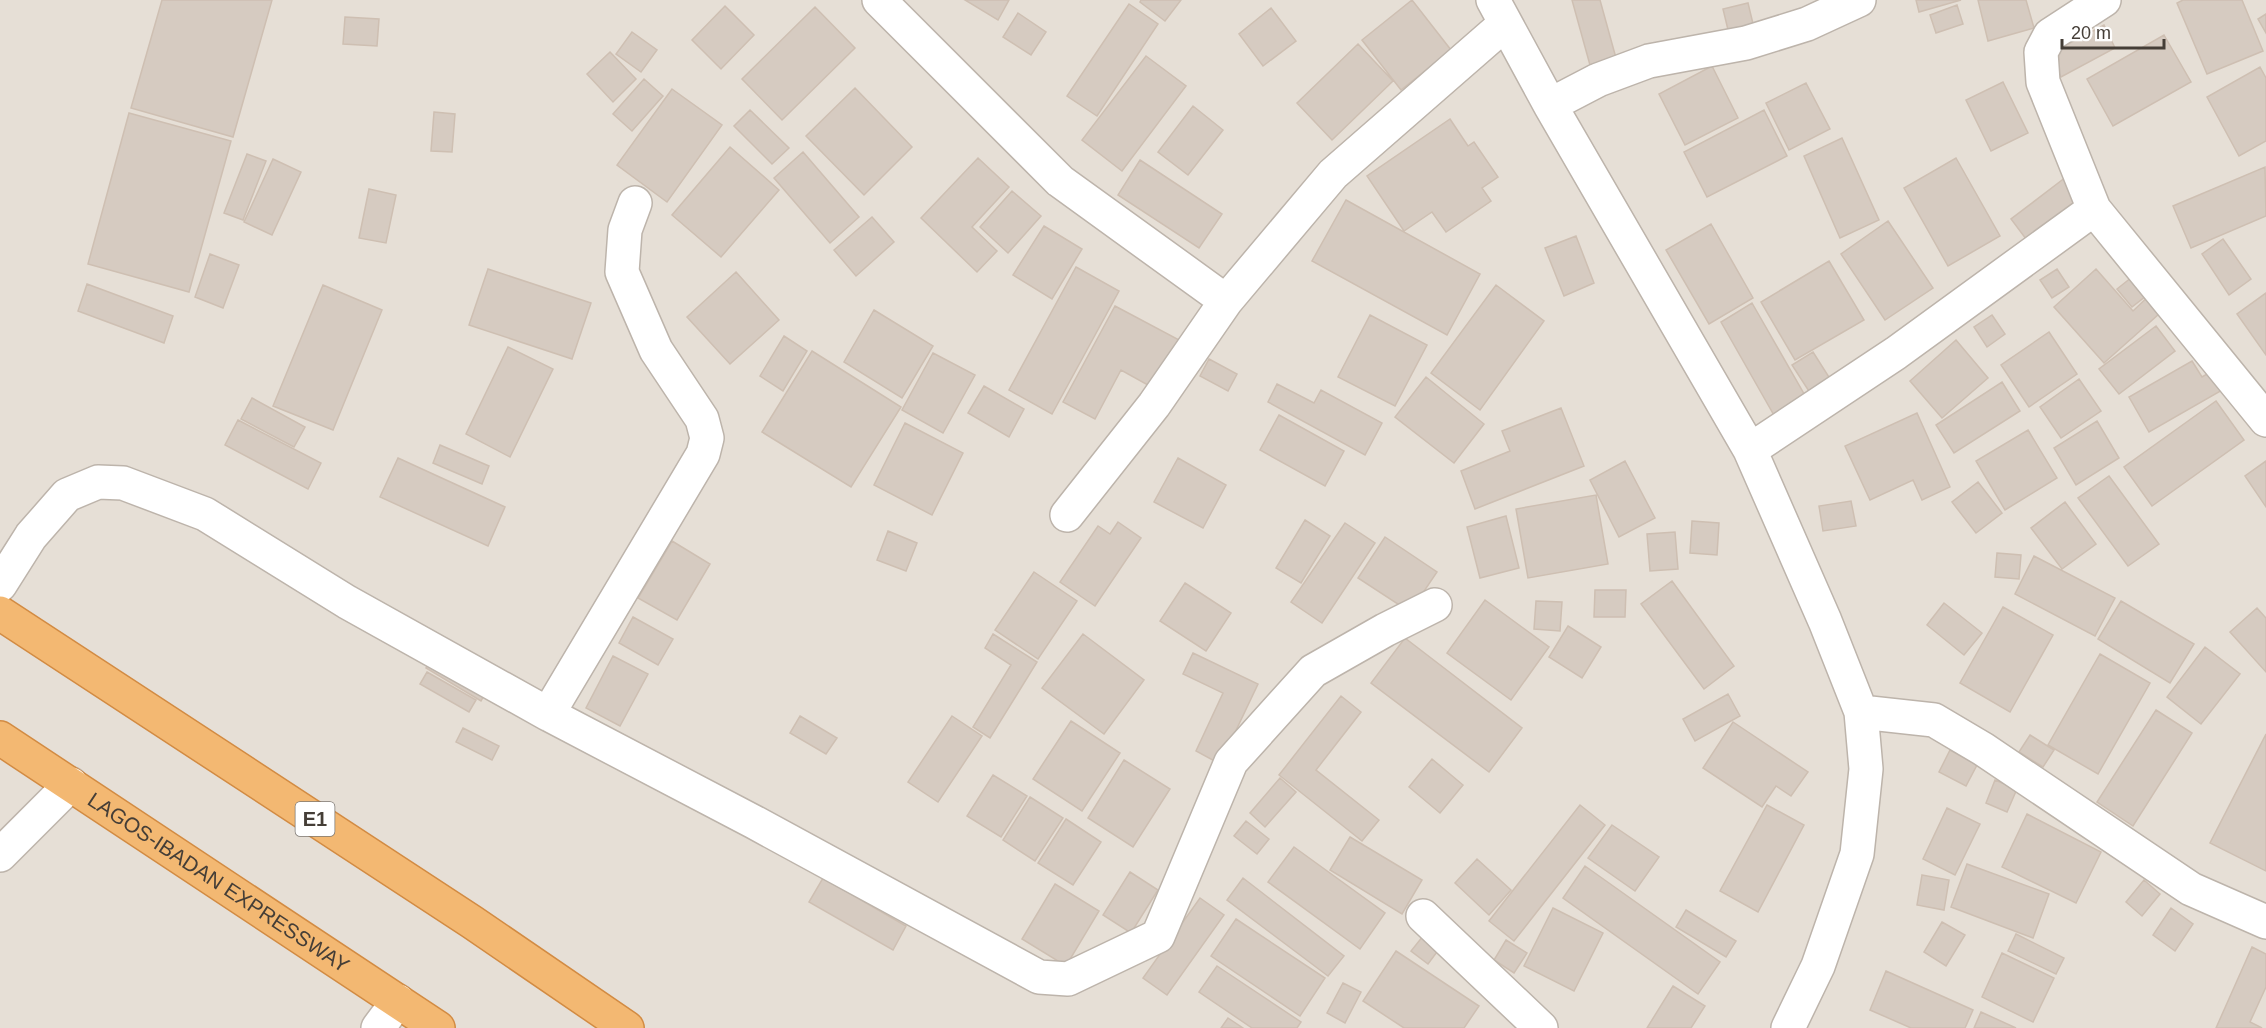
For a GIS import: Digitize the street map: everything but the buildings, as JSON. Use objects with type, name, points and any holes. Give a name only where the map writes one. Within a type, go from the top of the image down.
[{"type":"highway","name":"E1","points":[[0,614],[472,922],[627,1028]]},
{"type":"highway","name":"LAGOS-IBADAN EXPRESSWAY","points":[[0,738],[438,1028]]},
{"type":"street","points":[[879,0],[1059,181],[1226,302]]},
{"type":"street","points":[[1550,105],[1598,80],[1649,62],[1746,43],[1808,24],[1859,0]]},
{"type":"street","points":[[2104,0],[2050,35],[2041,52],[2043,82],[2094,208],[2266,420]]},
{"type":"street","points":[[1068,515],[1154,405],[1226,302],[1333,174],[1499,12],[1550,105],[1750,450],[1825,621],[1861,712],[1866,769],[1857,854],[1818,966],[1788,1028]]},
{"type":"street","points":[[548,714],[703,454],[707,438],[702,419],[656,350],[622,272],[625,230],[634,203]]},
{"type":"street","points":[[1750,450],[1896,352],[2094,208]]},
{"type":"street","points":[[0,585],[31,536],[67,495],[98,482],[123,483],[205,514],[347,602],[548,714],[754,822],[1039,977],[1068,979],[1158,936],[1231,762],[1313,671],[1385,630],[1435,605]]},
{"type":"street","points":[[1861,712],[1934,720],[1983,749],[2191,889],[2266,922]]},
{"type":"street","points":[[0,855],[71,784]]},
{"type":"street","points":[[1422,916],[1541,1028]]},
{"type":"street","points":[[378,1028],[398,1001]]},
{"type":"shaded area","points":[[0,0],[2266,0],[2266,1028],[0,1028]]}]
